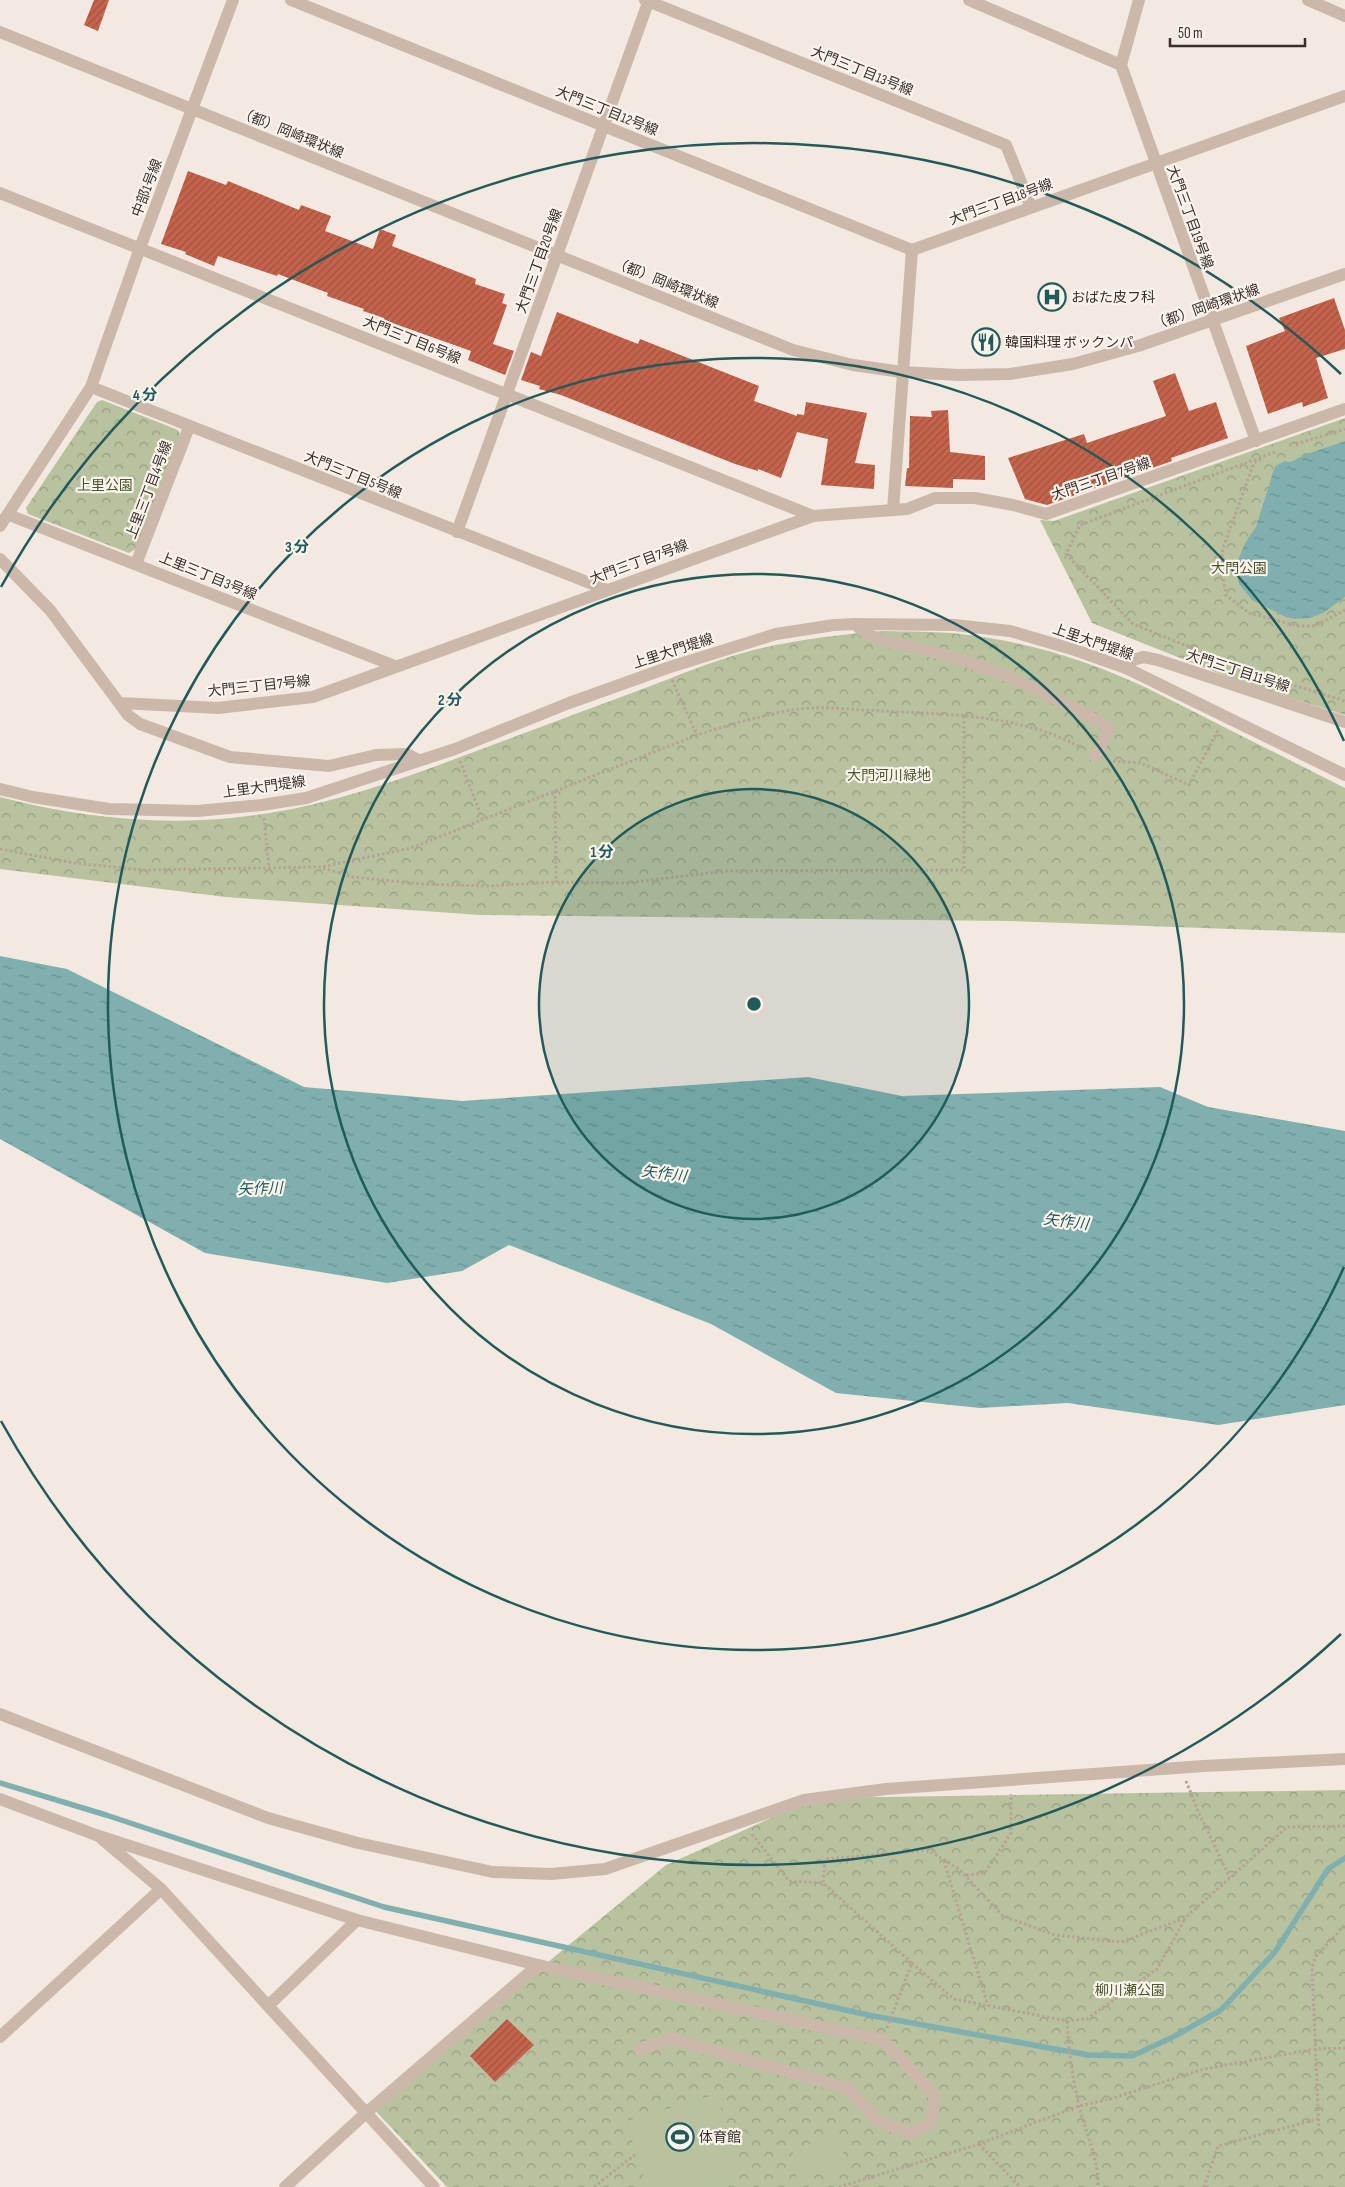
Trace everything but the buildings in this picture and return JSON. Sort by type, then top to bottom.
[{"type":"street","name":"中部1号線","points":[[0,526],[91,388],[140,248],[233,0]]},
{"type":"street","name":"大門三丁目12号線","points":[[291,0],[912,250]]},
{"type":"street","name":"大門三丁目20号線","points":[[457,532],[647,0]]},
{"type":"street","name":"大門三丁目13号線","points":[[647,0],[1006,145],[1031,207]]},
{"type":"street","points":[[969,0],[1121,65],[1139,0]]},
{"type":"street","points":[[1308,0],[1345,16]]},
{"type":"street","name":"（都）岡崎環状線","points":[[0,32],[794,350],[853,365],[902,372],[959,375],[1010,374],[1073,364],[1138,346],[1345,274]]},
{"type":"street","name":"大門三丁目19号線","points":[[1121,65],[1256,441]]},
{"type":"street","name":"大門三丁目18号線","points":[[912,250],[1345,96]]},
{"type":"street","name":"大門三丁目6号線","points":[[0,193],[508,393],[813,516]]},
{"type":"street","points":[[893,510],[912,250]]},
{"type":"street","name":"大門三丁目5号線","points":[[91,388],[606,589]]},
{"type":"street","name":"大門三丁目7号線","points":[[120,703],[218,708],[313,697],[606,589],[813,516],[907,509],[935,498],[974,498],[1014,505],[1046,514],[1345,409]]},
{"type":"street","name":"上里三丁目4号線","points":[[136,564],[190,427]]},
{"type":"street","name":"上里三丁目3号線","points":[[9,515],[395,666]]},
{"type":"street","points":[[0,559],[50,610],[128,715],[140,724],[230,757],[329,766],[376,756],[407,754],[418,760]]},
{"type":"street","name":"上里大門堤線","points":[[0,789],[32,797],[109,809],[197,811],[262,805],[306,798],[455,749],[570,703],[667,668],[776,634],[834,624],[954,625],[1010,631],[1075,650],[1126,668],[1345,775]]},
{"type":"street","points":[[856,624],[864,633],[878,639],[954,656],[1010,676],[1056,697],[1110,728],[1095,756]]},
{"type":"street","name":"大門三丁目11号線","points":[[1126,668],[1130,661],[1143,656],[1345,722]]},
{"type":"street","points":[[0,1714],[268,1818],[358,1843],[493,1872],[550,1874],[605,1869],[804,1800],[886,1789],[1204,1766],[1345,1759]]},
{"type":"street","points":[[0,1799],[96,1835],[357,1920],[538,1965],[882,2040],[894,2050],[935,2097],[931,2123],[911,2134],[877,2120],[846,2088],[672,2039],[639,2049]]},
{"type":"street","points":[[96,1835],[161,1889],[434,2187]]},
{"type":"street","points":[[0,2037],[161,1889]]},
{"type":"street","points":[[268,2006],[357,1920]]},
{"type":"street","points":[[285,2187],[366,2113],[538,1965]]},
{"type":"path","points":[[1294,445],[1345,430]]},
{"type":"path","points":[[1280,450],[1080,525],[1066,554],[1133,624],[1251,672],[1345,701]]},
{"type":"path","points":[[1275,452],[1254,463],[1223,546],[1221,562],[1226,595],[1249,613],[1298,626],[1315,626],[1345,610]]},
{"type":"path","points":[[667,668],[697,735]]},
{"type":"path","points":[[0,849],[74,863],[143,870],[321,867],[411,848],[482,818],[697,735],[728,725],[793,710],[825,708],[1005,720],[1067,740],[1110,762],[1141,763],[1189,785],[1225,716]]},
{"type":"path","points":[[321,867],[353,878],[422,884],[490,886],[556,882],[627,883],[726,872],[964,870],[964,716]]},
{"type":"path","points":[[455,749],[482,818]]},
{"type":"path","points":[[555,790],[556,882]]},
{"type":"path","points":[[262,805],[269,868]]},
{"type":"path","points":[[966,1876],[985,1873],[1012,1833],[1010,1780]]},
{"type":"path","points":[[1190,1790],[1230,1878]]},
{"type":"path","points":[[742,1822],[789,1881],[823,1883],[954,1999],[1067,2021],[1087,2019],[1157,1969],[1185,1918],[1286,1827],[1345,1826]]},
{"type":"path","points":[[823,1883],[825,1859],[928,1850],[959,1868],[1003,1916],[1055,1936],[1121,1942],[1185,1918]]},
{"type":"path","points":[[944,1860],[988,2006]]},
{"type":"path","points":[[1319,2131],[1312,1967],[1316,1956],[1345,1925]]},
{"type":"path","points":[[882,2040],[912,1963]]},
{"type":"path","points":[[1067,2021],[1070,2065],[1079,2106],[1098,2173],[1098,2187]]},
{"type":"path","points":[[839,2187],[979,2144],[1079,2106],[1110,2099],[1204,2069],[1314,2049],[1345,2048]]},
{"type":"path","points":[[1204,2187],[1218,2146],[1318,2119]]},
{"type":"path","points":[[979,2144],[1020,2187]]},
{"type":"path","points":[[594,2187],[637,2153]]},
{"type":"green space","name":"上里公園","points":[[102,400],[178,430],[181,437],[136,549],[129,553],[28,514],[26,508],[97,402]]},
{"type":"green space","name":"大門公園","points":[[1345,418],[1345,715],[1238,681],[1092,623],[1040,520],[1054,521]]},
{"type":"green space","name":"大門河川緑地","points":[[883,631],[941,632],[984,637],[1008,641],[1079,660],[1147,688],[1345,788],[1345,933],[1009,921],[480,915],[226,897],[0,869],[0,797],[66,811],[134,819],[202,820],[236,818],[269,813],[346,796],[397,780],[695,669],[760,648],[830,636]]},
{"type":"green space","name":"柳川瀬公園","points":[[1345,1790],[1345,2187],[447,2187],[372,2107],[666,1865],[816,1798]]},
{"type":"green space","name":"体育館","points":[[717,2094],[740,2178],[709,2187],[647,2187],[626,2121]]},
{"type":"green space","points":[[838,2137],[848,2165],[797,2179],[792,2148]]},
{"type":"water","points":[[1345,441],[1345,597],[1323,613],[1310,618],[1295,619],[1286,617],[1252,600],[1239,584],[1236,565],[1245,543],[1256,527],[1275,466],[1285,461],[1291,462],[1304,455]]},
{"type":"water","name":"矢作川","points":[[0,956],[67,969],[304,1087],[462,1101],[808,1077],[902,1096],[1160,1087],[1208,1107],[1345,1131],[1345,1405],[1218,1425],[1068,1403],[980,1408],[836,1393],[711,1324],[509,1245],[462,1271],[387,1283],[205,1253],[0,1139]]},
{"type":"waterway","points":[[0,1783],[106,1815],[384,1907],[868,2015],[1088,2055],[1132,2056],[1173,2037],[1221,2010],[1275,1952],[1328,1869],[1345,1858]]},
{"type":"place","name":"おばた皮フ科","points":[[1052,297]]},
{"type":"place","name":"韓国料理 ボックンパ","points":[[986,342]]},
{"type":"place","name":"体育館","points":[[680,2137]]}]
